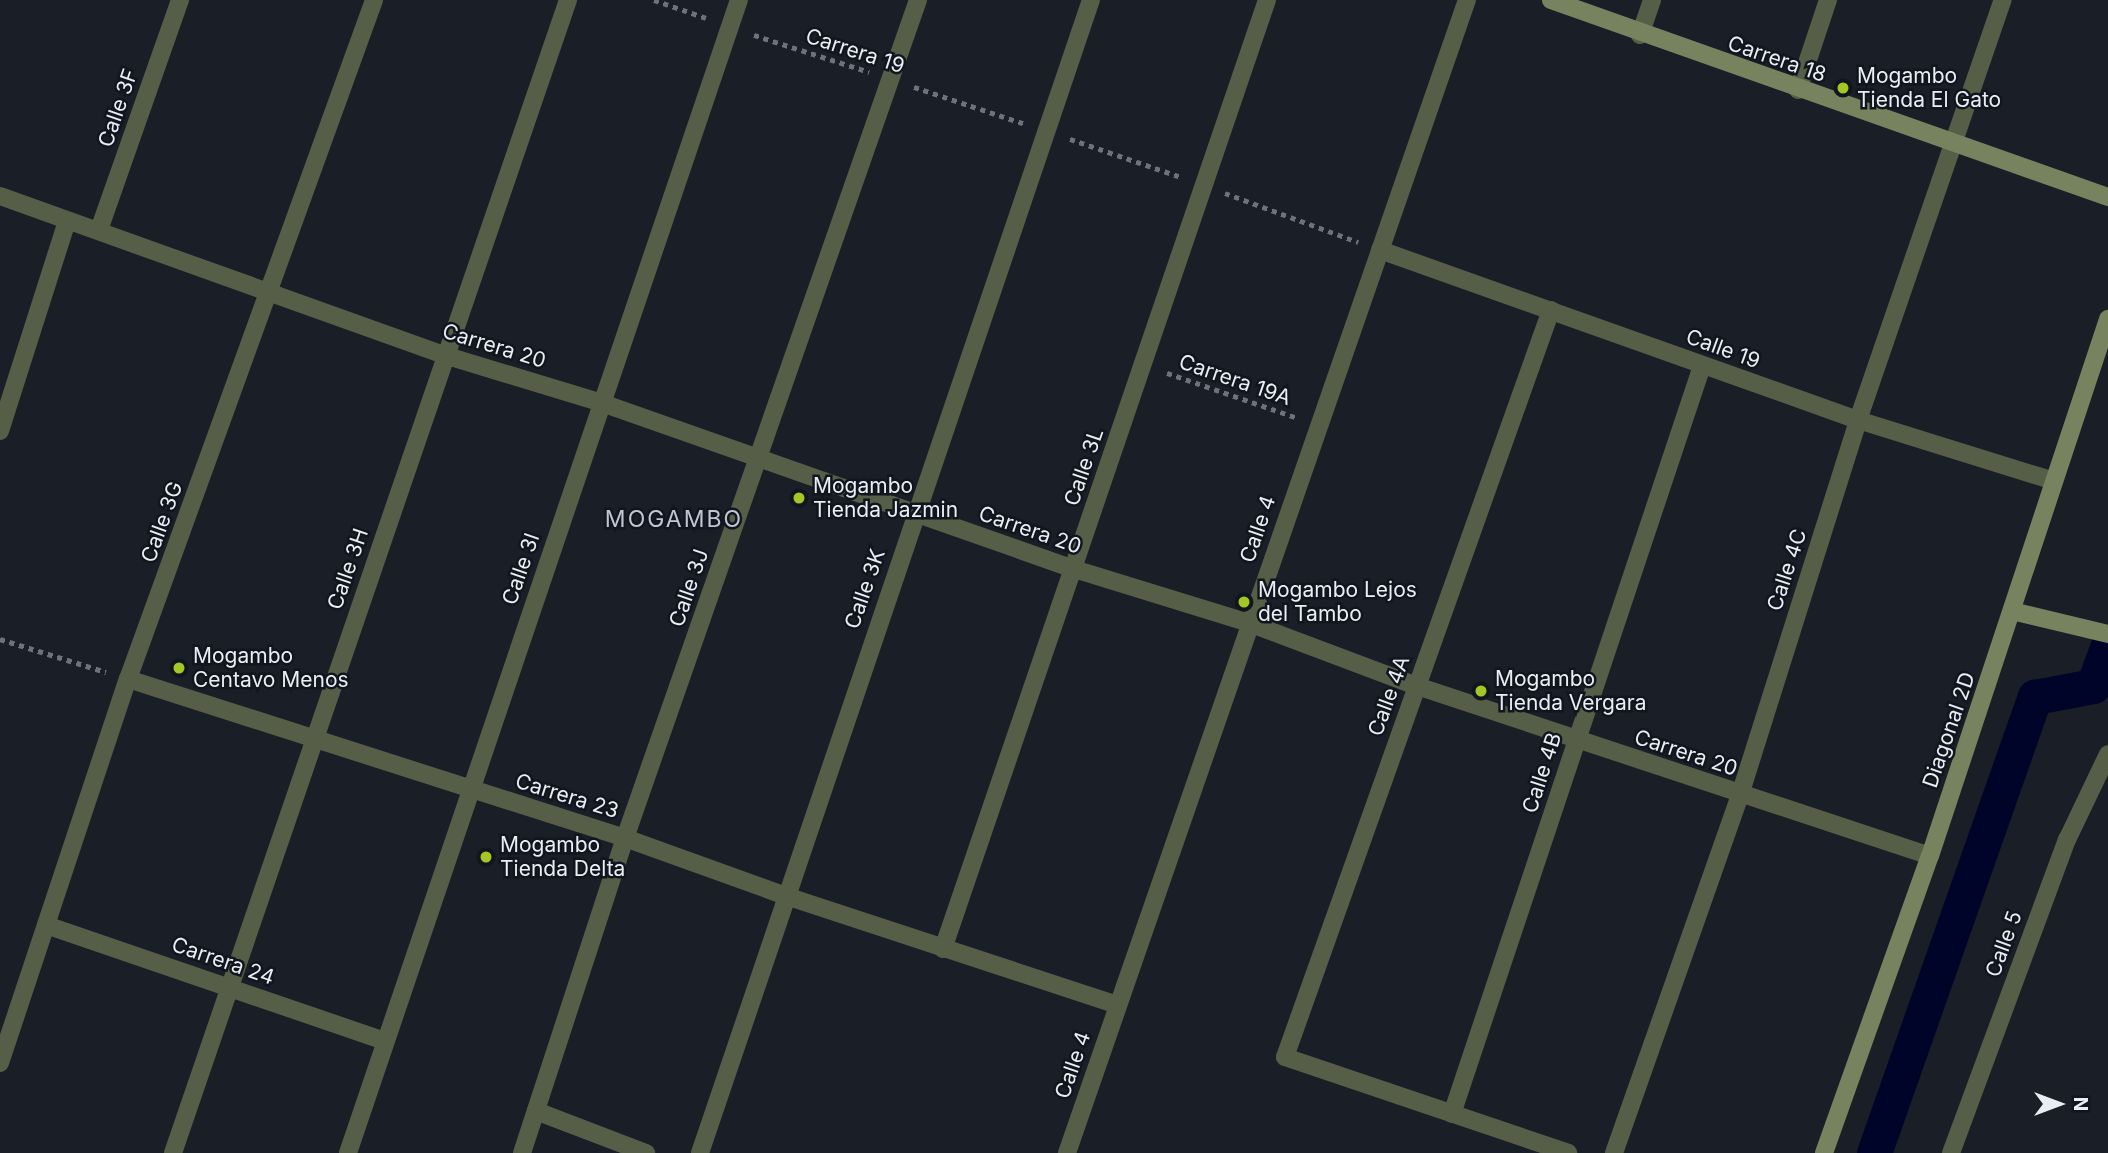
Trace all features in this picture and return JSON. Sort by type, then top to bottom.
[{"type":"street","name":"Calle 3F","points":[[99,230],[180,0]]},
{"type":"street","name":"Calle 3G","points":[[0,1063],[128,679],[270,295],[374,0]]},
{"type":"street","name":"Calle 3H","points":[[173,1153],[444,355],[569,0]]},
{"type":"street","name":"Calle 3I","points":[[348,1153],[468,789],[739,0]]},
{"type":"street","name":"Calle 3J","points":[[522,1153],[625,838],[918,0]]},
{"type":"street","name":"Calle 3K","points":[[700,1153],[914,514],[1091,0]]},
{"type":"street","name":"Calle 3L","points":[[943,949],[1267,0]]},
{"type":"street","name":"Calle 4","points":[[1067,1153],[1467,0]]},
{"type":"street","name":"Carrera 18","points":[[1551,0],[1640,35],[2108,197]]},
{"type":"street","points":[[1640,35],[1652,0]]},
{"type":"street","points":[[1798,90],[1828,0]]},
{"type":"street","name":"Calle 4C","points":[[1614,1153],[1740,795],[1858,420],[2003,0]]},
{"type":"street","name":"Carrera 20","points":[[0,197],[99,230],[270,295],[444,355],[602,403],[1074,569],[1249,623],[1417,686],[1930,856]]},
{"type":"street","points":[[0,430],[67,221]]},
{"type":"street","name":"Calle 19","points":[[1380,250],[1858,420],[2054,481]]},
{"type":"street","name":"Calle 4A","points":[[1452,1114],[1285,1057],[1551,310]]},
{"type":"street","name":"Diagonal 2D","points":[[1824,1153],[1930,856],[2108,319]]},
{"type":"street","name":"Calle 4B","points":[[1452,1114],[1702,366]]},
{"type":"street","points":[[2012,611],[2103,632]]},
{"type":"street","name":"Carrera 23","points":[[128,679],[625,838],[786,896],[1118,1005]]},
{"type":"street","name":"Calle 5","points":[[1951,1153],[2067,840],[2108,754]]},
{"type":"street","name":"Carrera 24","points":[[46,925],[385,1041]]},
{"type":"street","points":[[536,1111],[646,1153]]},
{"type":"street","points":[[1452,1114],[1568,1153]]},
{"type":"path","name":"Carrera 19","points":[[654,0],[1046,131]]},
{"type":"path","name":"Carrera 19A","points":[[1142,365],[1318,425]]},
{"type":"path","points":[[0,639],[128,679]]},
{"type":"waterway","points":[[1874,1153],[2035,697],[2093,686],[2108,645]]},
{"type":"place","name":"Mogambo Tienda El Gato","points":[[1843,88]]},
{"type":"place","name":"Mogambo Tienda Jazmin","points":[[799,498]]},
{"type":"place","name":"Mogambo Lejos del Tambo","points":[[1244,602]]},
{"type":"place","name":"Mogambo Centavo Menos","points":[[179,668]]},
{"type":"place","name":"Mogambo Tienda Vergara","points":[[1481,691]]},
{"type":"place","name":"Mogambo Tienda Delta","points":[[486,857]]},
{"type":"district","name":"MOGAMBO","points":[[674,519]]}]
